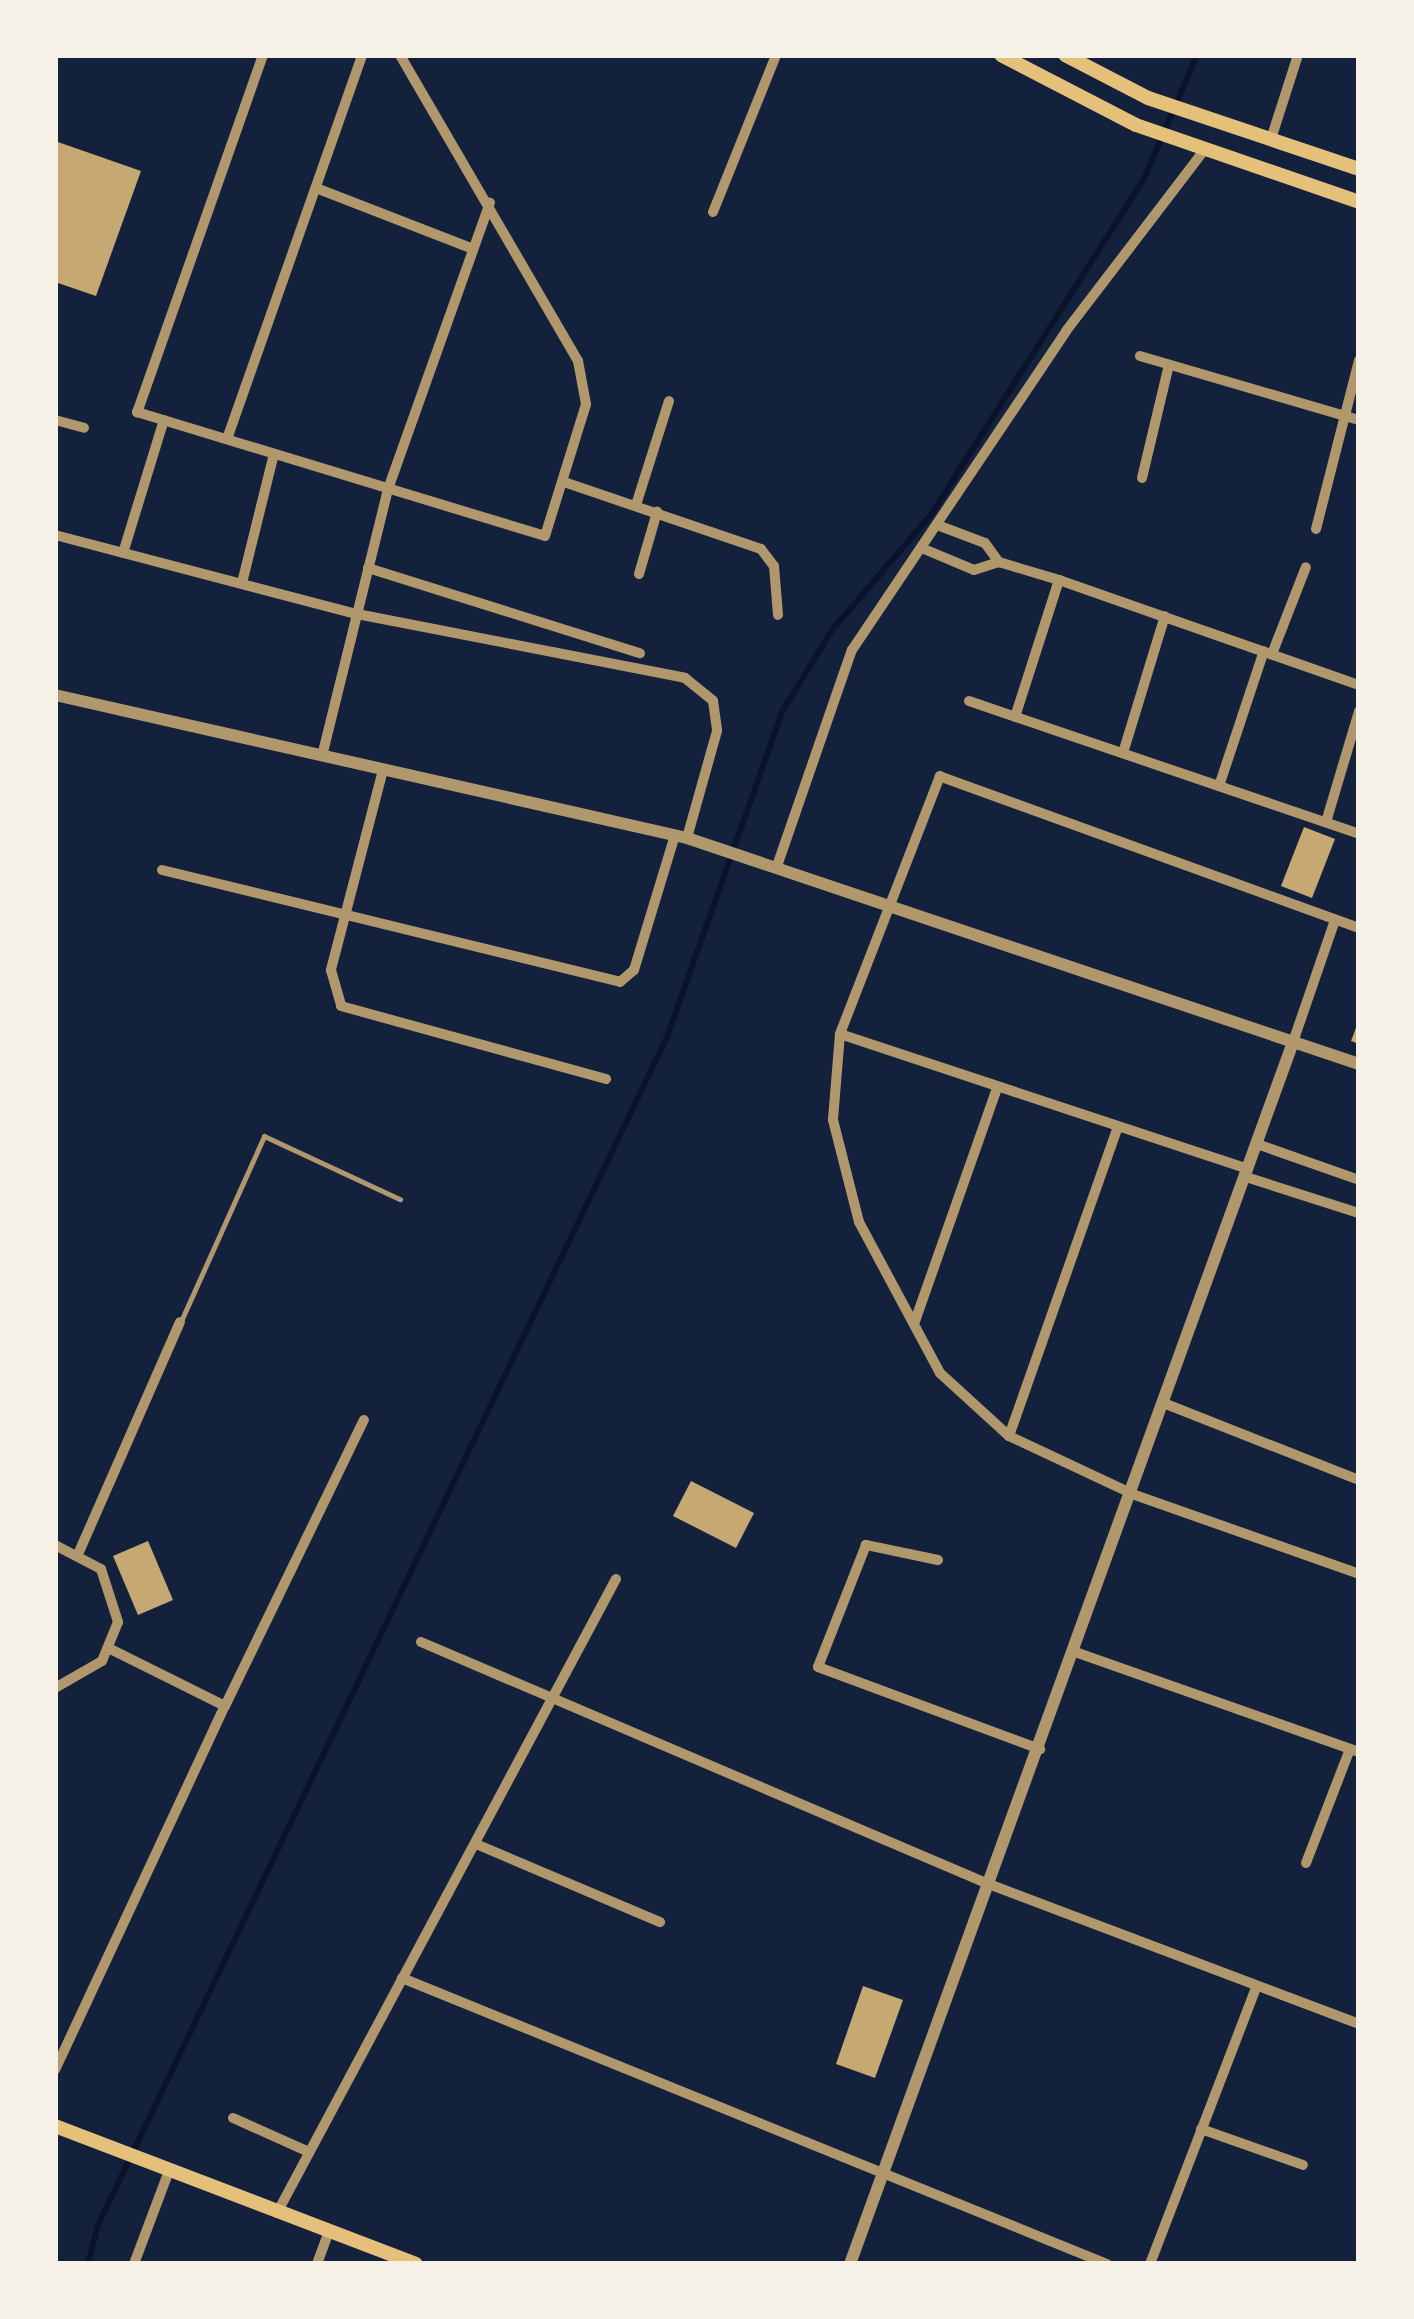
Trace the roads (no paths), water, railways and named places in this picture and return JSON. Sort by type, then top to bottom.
[{"type":"main road","points":[[1001,55],[1136,125],[1359,202]]},
{"type":"main road","points":[[1065,55],[1148,98],[1359,170]]},
{"type":"main road","points":[[55,2126],[276,2214],[416,2264]]},
{"type":"street","points":[[264,55],[137,412],[545,536],[586,404],[578,362],[490,203],[400,55]]},
{"type":"street","points":[[227,440],[362,55]]},
{"type":"street","points":[[713,212],[776,55]]},
{"type":"street","points":[[1271,139],[1298,55]]},
{"type":"street","points":[[777,866],[852,650],[940,526],[1066,331],[1204,149]]},
{"type":"street","points":[[316,188],[473,248]]},
{"type":"street","points":[[322,756],[388,489],[490,203]]},
{"type":"street","points":[[1140,356],[1359,420]]},
{"type":"street","points":[[1316,529],[1359,360]]},
{"type":"street","points":[[1142,478],[1170,365]]},
{"type":"street","points":[[636,505],[669,401]]},
{"type":"street","points":[[55,420],[84,428]]},
{"type":"street","points":[[123,553],[164,420]]},
{"type":"street","points":[[242,584],[274,454]]},
{"type":"street","points":[[564,482],[657,512],[770,556],[778,615]]},
{"type":"street","points":[[639,574],[657,512]]},
{"type":"street","points":[[940,526],[986,543],[999,562]]},
{"type":"street","points":[[55,535],[356,614],[685,678],[713,700],[717,731],[634,970],[620,982],[162,870]]},
{"type":"street","points":[[924,549],[974,570],[999,562],[1059,580],[1359,686]]},
{"type":"street","points":[[1219,786],[1268,653],[1306,567]]},
{"type":"street","points":[[368,568],[640,653]]},
{"type":"street","points":[[1015,717],[1059,580]]},
{"type":"street","points":[[1122,754],[1164,616]]},
{"type":"street","points":[[55,695],[681,836],[1359,1064]]},
{"type":"street","points":[[968,701],[1359,834]]},
{"type":"street","points":[[1326,822],[1359,710]]},
{"type":"street","points":[[383,770],[331,970],[341,1006],[606,1079]]},
{"type":"street","points":[[1359,928],[940,776],[885,902],[840,1034],[832,1120],[859,1222],[940,1373],[1008,1436],[1135,1495],[1359,1574]]},
{"type":"street","points":[[850,2264],[986,1883],[1078,1652],[1135,1495],[1335,920]]},
{"type":"street","points":[[840,1034],[1359,1213]]},
{"type":"street","points":[[914,1324],[997,1088]]},
{"type":"street","points":[[1008,1436],[1118,1129]]},
{"type":"street","points":[[1257,1144],[1359,1180]]},
{"type":"street","points":[[79,1552],[180,1322]]},
{"type":"street","points":[[1166,1404],[1359,1480]]},
{"type":"street","points":[[55,2070],[364,1420]]},
{"type":"street","points":[[55,1545],[79,1552],[114,1594],[110,1649],[81,1679],[55,1688]]},
{"type":"street","points":[[938,1560],[866,1545],[818,1667],[1040,1749]]},
{"type":"street","points":[[276,2214],[552,1705],[616,1579]]},
{"type":"street","points":[[421,1642],[552,1705],[986,1883],[1359,2024]]},
{"type":"street","points":[[110,1649],[225,1706]]},
{"type":"street","points":[[1078,1652],[1354,1751],[1306,1862]]},
{"type":"street","points":[[476,1844],[660,1922]]},
{"type":"street","points":[[402,1978],[1107,2264]]},
{"type":"street","points":[[1150,2264],[1256,1988]]},
{"type":"street","points":[[233,2118],[309,2152]]},
{"type":"street","points":[[1201,2129],[1303,2165]]},
{"type":"street","points":[[134,2264],[169,2172]]},
{"type":"street","points":[[316,2264],[328,2233]]},
{"type":"lane","points":[[180,1322],[264,1136],[400,1198]]},
{"type":"waterway","points":[[88,2264],[98,2225],[667,1037],[782,712],[832,630],[930,516],[1144,179],[1197,55]]}]
